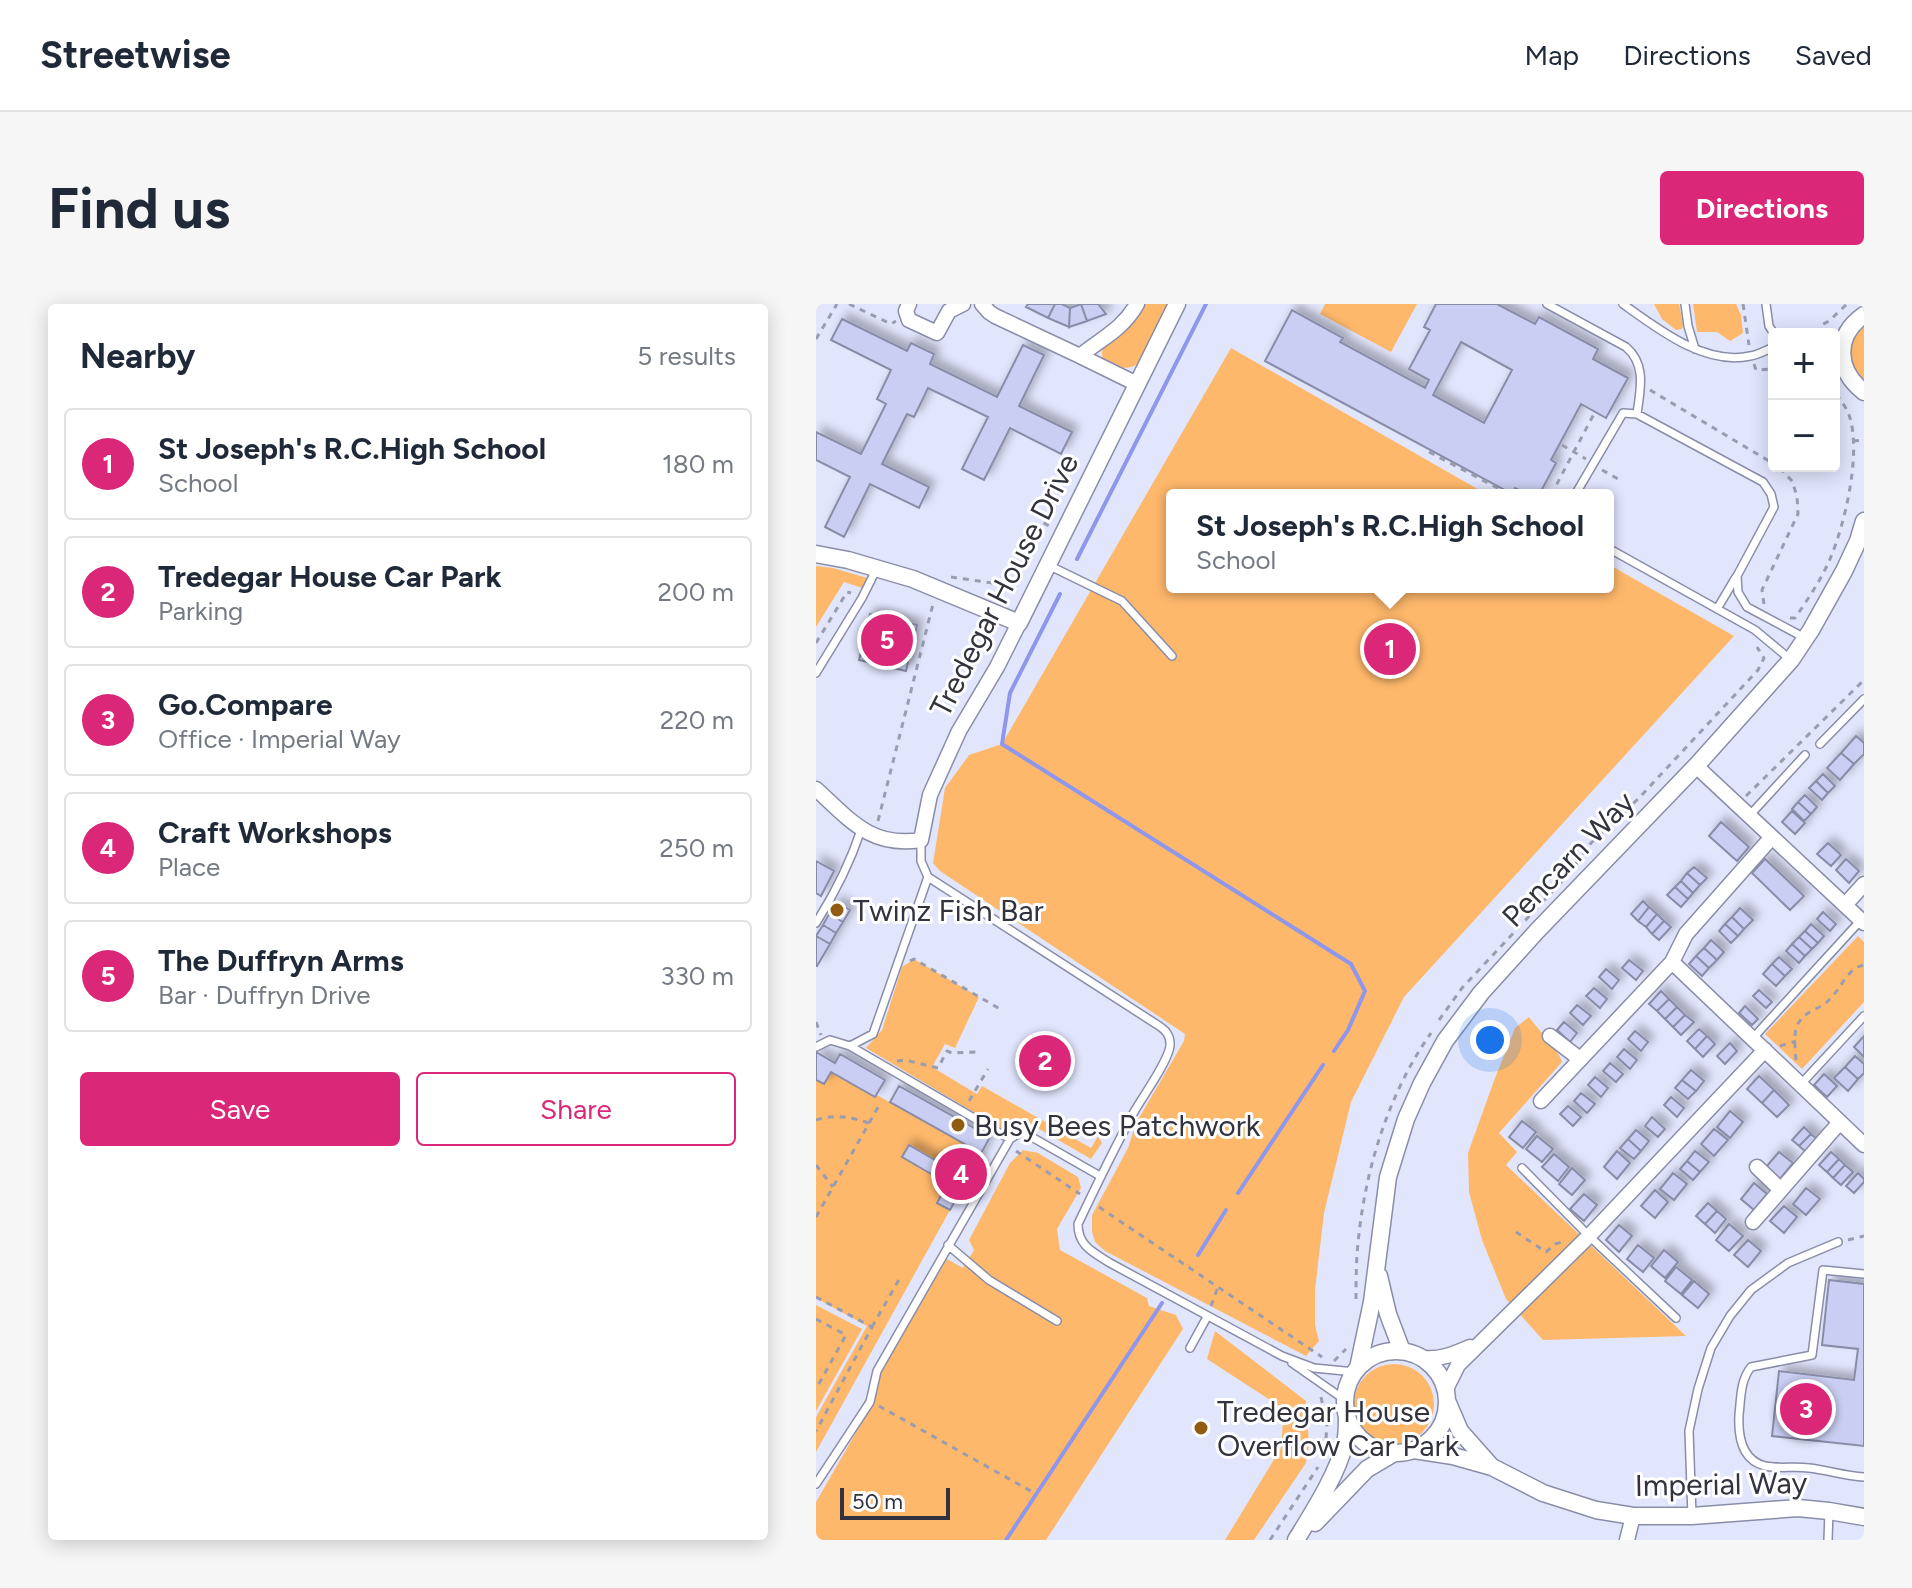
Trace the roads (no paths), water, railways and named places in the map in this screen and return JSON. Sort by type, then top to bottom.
[{"type":"street","points":[[908,310],[914,322],[937,333],[949,311],[963,304]]},
{"type":"street","points":[[982,304],[995,316],[1137,384]]},
{"type":"street","points":[[1080,356],[1112,334],[1137,304]]},
{"type":"street","name":"Tredegar House Drive","points":[[921,840],[930,795],[959,731],[997,667],[1177,304]]},
{"type":"street","points":[[1840,356],[1844,339],[1862,304]]},
{"type":"street","points":[[1840,365],[1859,388],[1864,404]]},
{"type":"street","name":"Pencarn Way","points":[[1357,1370],[1366,1336],[1388,1177],[1406,1119],[1445,1041],[1481,993],[1537,931],[1696,766],[1791,660],[1844,571],[1864,521]]},
{"type":"street","points":[[816,554],[939,582],[1019,623]]},
{"type":"street","points":[[1696,766],[1862,922]]},
{"type":"street","points":[[816,789],[868,833],[903,842],[921,840]]},
{"type":"street","points":[[1541,1101],[1672,962],[1686,934],[1772,837]]},
{"type":"street","points":[[1845,905],[1864,884]]},
{"type":"street","points":[[1672,962],[1864,1145]]},
{"type":"street","points":[[1550,1036],[1580,1059]]},
{"type":"street","points":[[1346,1408],[1354,1430],[1364,1442],[1378,1450],[1394,1453],[1414,1450],[1427,1442],[1438,1431],[1445,1417],[1446,1395],[1458,1365],[1584,1231],[1765,1050]]},
{"type":"street","points":[[1753,1222],[1840,1122]]},
{"type":"street","points":[[1757,1167],[1781,1190]]},
{"type":"street","name":"Pencarn Way","points":[[1377,1266],[1388,1314],[1402,1351]]},
{"type":"street","points":[[1298,1540],[1340,1457],[1345,1441],[1348,1385],[1357,1370],[1371,1358],[1386,1352],[1402,1351],[1433,1359],[1478,1343]]},
{"type":"street","points":[[1422,1358],[1438,1373],[1446,1395]]},
{"type":"street","name":"Imperial Way","points":[[1446,1395],[1460,1431],[1492,1467]]},
{"type":"street","name":"Imperial Way","points":[[1414,1450],[1453,1456],[1492,1467],[1543,1493],[1596,1510],[1633,1516],[1692,1516],[1798,1508],[1864,1517]]},
{"type":"street","points":[[1298,1540],[1367,1469],[1394,1453]]},
{"type":"street","points":[[1627,1540],[1633,1516]]},
{"type":"lane","points":[[1547,304],[1635,354],[1641,385],[1637,414]]},
{"type":"lane","points":[[1623,304],[1676,340],[1695,349],[1732,358],[1752,356],[1768,349]]},
{"type":"lane","points":[[1685,304],[1695,349]]},
{"type":"lane","points":[[1766,304],[1770,328]]},
{"type":"lane","points":[[1579,489],[1623,413],[1637,414],[1763,482],[1771,494],[1774,507],[1717,609]]},
{"type":"lane","points":[[1614,551],[1755,630],[1791,660]]},
{"type":"lane","points":[[1048,565],[1122,601],[1172,656]]},
{"type":"lane","points":[[816,673],[877,568]]},
{"type":"lane","points":[[1737,576],[1738,592],[1747,607],[1766,613],[1805,639]]},
{"type":"lane","points":[[1820,744],[1864,699]]},
{"type":"lane","points":[[1749,816],[1805,755]]},
{"type":"lane","points":[[816,923],[868,833]]},
{"type":"lane","points":[[921,840],[921,861],[928,877],[1164,1029],[1169,1036],[1170,1047],[1166,1057],[1100,1176],[1078,1224],[1078,1235],[1088,1249],[1282,1356],[1314,1368],[1357,1370]]},
{"type":"lane","points":[[850,1046],[873,1034],[928,877]]},
{"type":"lane","points":[[1753,1038],[1862,922]]},
{"type":"lane","points":[[1799,1082],[1864,1016]]},
{"type":"lane","points":[[816,1047],[830,1040],[850,1046],[1008,1142]]},
{"type":"lane","points":[[816,1484],[870,1402],[877,1371],[1008,1142],[1021,1132],[1100,1176]]},
{"type":"lane","points":[[1522,1168],[1676,1318]]},
{"type":"lane","points":[[1692,1516],[1689,1431],[1711,1348],[1730,1316],[1751,1290],[1788,1263],[1838,1242]]},
{"type":"lane","points":[[948,1245],[989,1280],[1057,1321]]},
{"type":"lane","points":[[1864,1274],[1823,1270],[1812,1355],[1751,1367],[1742,1384],[1738,1432],[1748,1455],[1760,1464],[1864,1477]]},
{"type":"lane","points":[[1190,1348],[1207,1317]]},
{"type":"lane","points":[[1282,1356],[1323,1385],[1346,1408]]},
{"type":"lane","points":[[1828,1540],[1829,1511]]},
{"type":"waterway","points":[[1077,559],[1206,304]]},
{"type":"waterway","points":[[1060,594],[1010,693],[1002,744],[1351,964],[1365,991],[1348,1030],[1334,1051]]},
{"type":"waterway","points":[[1238,1193],[1323,1065]]},
{"type":"waterway","points":[[1198,1255],[1226,1210]]},
{"type":"waterway","points":[[1006,1540],[1162,1303]]},
{"type":"place","name":"The Duffryn Arms","points":[[887,640]]},
{"type":"place","name":"St Joseph's R.C.High School","points":[[1390,649]]},
{"type":"place","name":"Twinz Fish Bar","points":[[837,910]]},
{"type":"place","name":"Tredegar House Car Park","points":[[1045,1061]]},
{"type":"place","name":"Busy Bees Patchwork","points":[[958,1125]]},
{"type":"place","name":"Craft Workshops","points":[[961,1174]]},
{"type":"place","name":"Go.Compare","points":[[1806,1409]]},
{"type":"place","name":"Tredegar House Overflow Car Park","points":[[1201,1428]]}]
